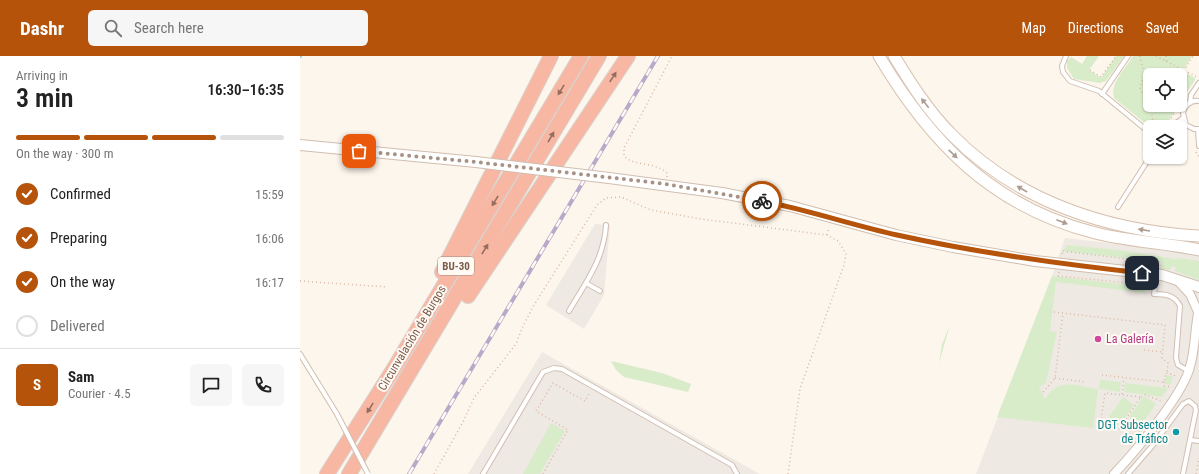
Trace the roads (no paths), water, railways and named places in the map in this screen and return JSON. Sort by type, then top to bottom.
[{"type":"highway","points":[[393,370],[551,56]]},
{"type":"highway","name":"Circunvalación de Burgos","points":[[327,474],[393,370],[581,56]]},
{"type":"highway","name":"Circunvalación de Burgos","points":[[349,474],[403,387],[599,56]]},
{"type":"highway","points":[[403,387],[438,343],[503,241],[628,56]]},
{"type":"main road","points":[[879,56],[910,105],[938,140],[977,175],[1010,198],[1047,217],[1091,232],[1121,239],[1199,250]]},
{"type":"main road","points":[[894,56],[921,97],[947,130],[975,156],[1011,182],[1042,200],[1090,218],[1127,227],[1199,236]]},
{"type":"street","points":[[300,146],[476,162],[666,184],[790,206],[896,235],[986,253],[1035,261],[1155,275],[1178,280],[1199,287]]},
{"type":"street","points":[[1114,474],[1161,416],[1189,371],[1199,311],[1190,294],[1178,280]]},
{"type":"lane","points":[[1066,56],[1062,66],[1066,78],[1077,84],[1095,89],[1143,126]]},
{"type":"lane","points":[[1102,94],[1128,56]]},
{"type":"lane","points":[[1190,103],[1191,95],[1199,83]]},
{"type":"lane","points":[[1199,101],[1190,103],[1184,108],[1183,118],[1190,128],[1198,129],[1199,146]]},
{"type":"lane","points":[[1118,207],[1146,164]]},
{"type":"lane","points":[[569,311],[601,255],[606,225]]},
{"type":"lane","points":[[1155,275],[1154,294],[1166,295],[1178,302],[1181,312],[1176,358],[1178,365],[1189,371]]},
{"type":"lane","points":[[586,283],[600,291]]},
{"type":"lane","points":[[300,354],[337,414],[368,474]]},
{"type":"lane","points":[[483,474],[543,372],[554,368],[562,369],[732,465],[737,474]]},
{"type":"lane","points":[[1128,474],[1153,445],[1182,404],[1189,401],[1195,406],[1196,410],[1183,474]]},
{"type":"lane","points":[[1190,440],[1199,442]]},
{"type":"railway","points":[[409,474],[658,56]]},
{"type":"place","name":"La Galería","points":[[1098,339]]},
{"type":"place","name":"DGT Subsector de Tráfico","points":[[1176,432]]}]
